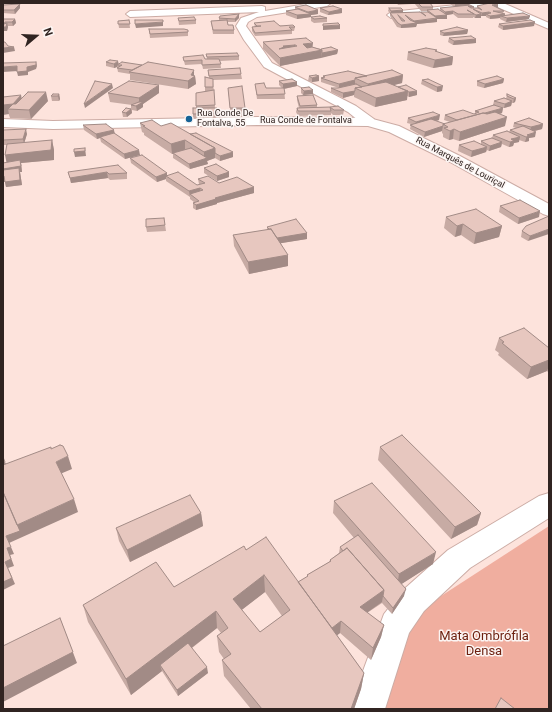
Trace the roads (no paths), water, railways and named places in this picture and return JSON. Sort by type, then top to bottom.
[{"type":"street","points":[[327,3],[255,15],[244,20],[242,23],[243,31],[262,59],[277,70],[352,110],[370,122]]},
{"type":"street","points":[[391,15],[496,3],[549,26]]},
{"type":"street","points":[[130,14],[281,10]]},
{"type":"street","name":"Rua Conde de Fontalva","points":[[3,123],[73,125],[258,121],[370,122]]},
{"type":"street","name":"Rua Marquês de Louriçal","points":[[370,122],[394,129],[455,159],[549,211]]},
{"type":"street","points":[[367,709],[395,625],[413,601],[460,560],[549,504]]},
{"type":"place","name":"Rua Conde De Fontalva, 55","points":[[189,119]]},
{"type":"park label","name":"Mata Ombrófila Densa","points":[[484,644]]}]
